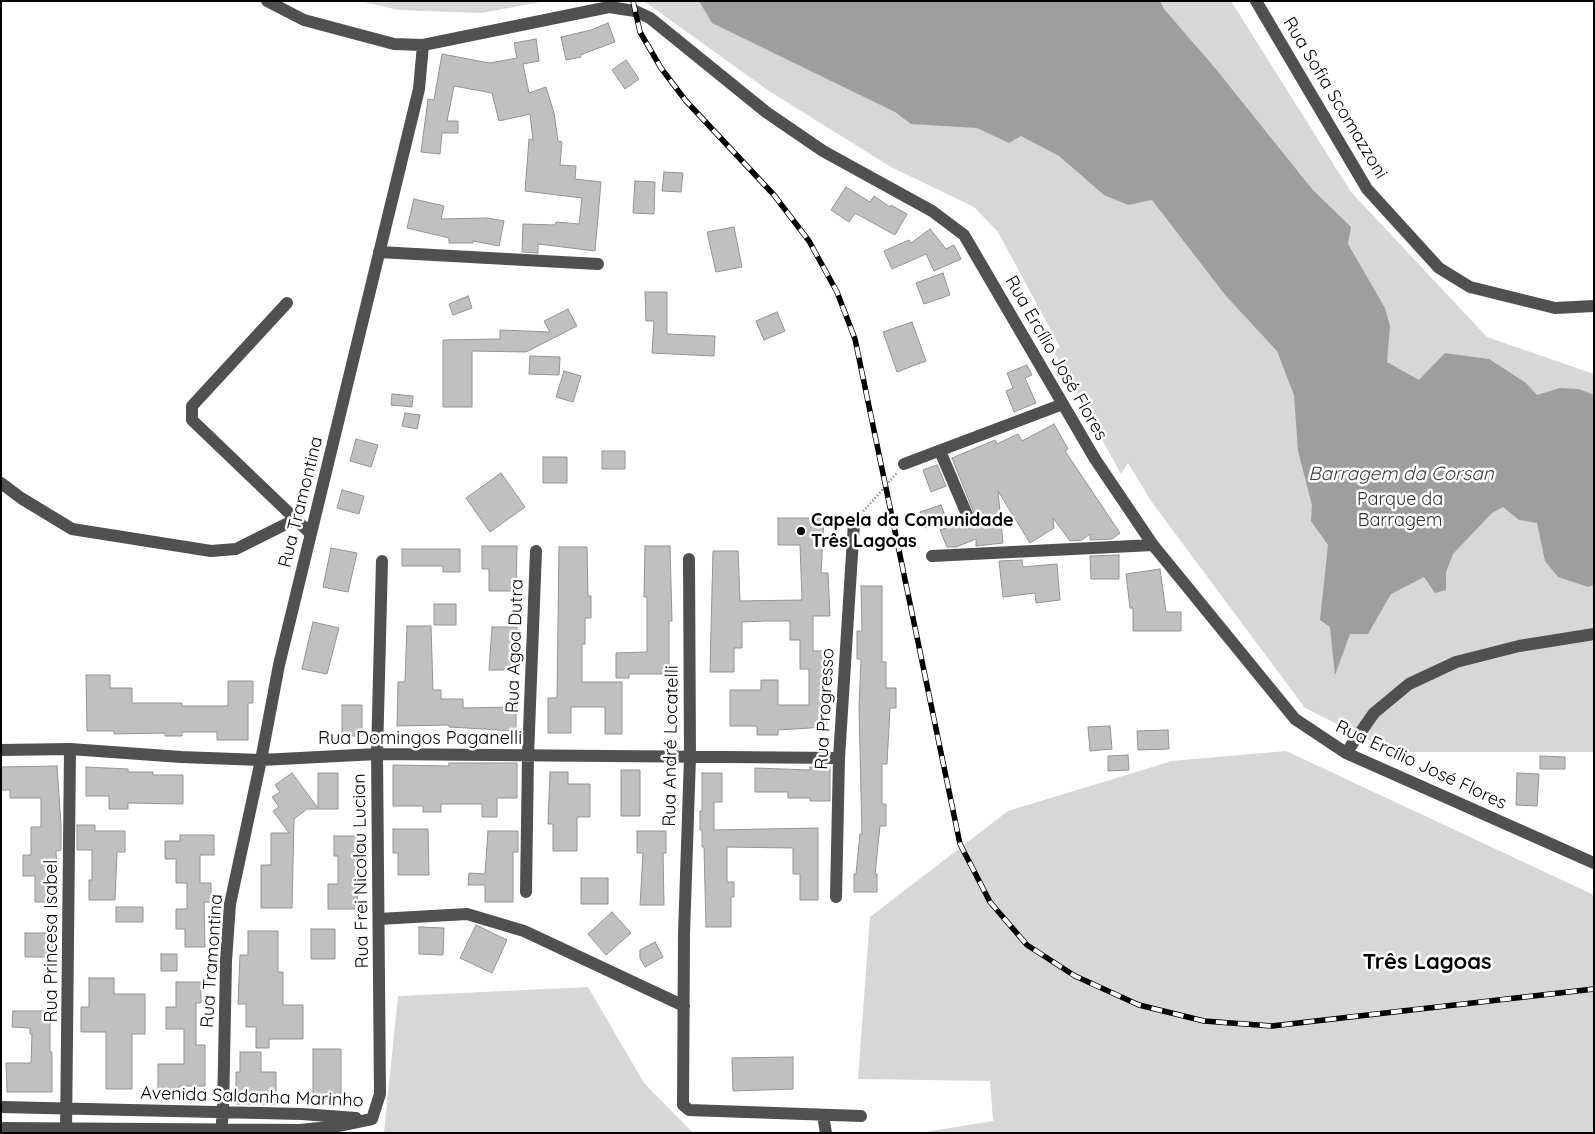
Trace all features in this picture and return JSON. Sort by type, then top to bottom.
[{"type":"street","points":[[267,1],[304,20],[394,44],[423,45]]},
{"type":"street","name":"Rua Sofia Scomazzoni","points":[[1256,1],[1367,189],[1439,268],[1470,287],[1555,308],[1594,306]]},
{"type":"street","name":"Rua Ercílio José Flores","points":[[423,45],[609,7],[635,11],[650,18],[766,112],[823,151],[932,211],[964,235],[1095,459],[1153,545],[1295,719],[1346,753],[1594,864]]},
{"type":"street","name":"Rua Tramontina","points":[[221,1131],[226,962],[230,904],[279,665],[419,89],[423,45]]},
{"type":"street","points":[[379,252],[598,264]]},
{"type":"street","points":[[287,303],[192,406],[192,420],[294,520],[311,534]]},
{"type":"street","points":[[901,468],[1063,404]]},
{"type":"street","points":[[940,451],[968,517]]},
{"type":"street","points":[[1,483],[21,498],[72,529],[211,551],[236,549],[294,520]]},
{"type":"street","name":"Rua Progresso","points":[[836,898],[839,758],[854,522]]},
{"type":"street","points":[[932,556],[1153,545]]},
{"type":"street","name":"Rua Agoa Dutra","points":[[526,892],[528,756],[536,551]]},
{"type":"street","name":"Rua André Locatelli","points":[[689,559],[690,757],[684,934],[683,1105],[689,1110],[823,1115]]},
{"type":"street","name":"Rua Frei Nicolau Lucian","points":[[372,1120],[380,1094],[377,754],[382,561]]},
{"type":"street","points":[[1346,753],[1374,713],[1410,684],[1456,662],[1519,646],[1594,634]]},
{"type":"street","name":"Rua Domingos Paganelli","points":[[1,750],[70,748],[181,757],[261,760],[377,754],[839,758]]},
{"type":"street","name":"Rua Princesa Isabel","points":[[66,1130],[68,1108],[70,748]]},
{"type":"street","points":[[379,919],[467,914],[524,931],[684,1006]]},
{"type":"street","name":"Avenida Saldanha Marinho","points":[[1,1107],[223,1111],[302,1114],[372,1120]]},
{"type":"street","points":[[826,1133],[823,1115],[861,1116]]},
{"type":"street","name":"Avenida Saldanha Marinho","points":[[1,1128],[66,1130],[300,1130],[372,1120]]},
{"type":"path","points":[[854,522],[901,468]]},
{"type":"green space","points":[[359,1],[546,1],[481,13],[399,10]]},
{"type":"green space","name":"Parque da Barragem","points":[[640,1],[1231,1],[1351,192],[1487,337],[1594,374],[1594,752],[1393,752],[1305,708],[1151,501],[1128,463],[1121,474],[1053,350],[1060,347],[998,232],[974,207],[891,167],[769,91],[648,4]]},
{"type":"green space","points":[[1286,751],[1594,895],[1594,1133],[919,1133],[993,1121],[990,1081],[858,1079],[870,917],[1008,811],[1172,761]]},
{"type":"green space","points":[[588,987],[644,1083],[693,1133],[384,1133],[398,996]]},
{"type":"water","name":"Barragem da Corsan","points":[[699,1],[1160,1],[1164,9],[1215,68],[1312,189],[1351,227],[1348,244],[1385,308],[1390,326],[1387,362],[1419,380],[1445,353],[1489,359],[1526,383],[1537,395],[1560,388],[1579,389],[1594,395],[1594,585],[1588,587],[1558,577],[1545,561],[1537,523],[1519,520],[1503,507],[1492,513],[1453,554],[1446,572],[1446,590],[1435,593],[1424,577],[1391,594],[1368,634],[1350,634],[1335,675],[1330,627],[1320,620],[1328,545],[1311,521],[1312,505],[1298,451],[1294,395],[1277,351],[1226,296],[1152,200],[1128,205],[1104,195],[1059,156],[1021,136],[1009,143],[977,128],[911,124],[895,112],[712,23]]},
{"type":"building","points":[[608,23],[615,42],[580,55],[581,57],[566,60],[561,37],[591,30]]},
{"type":"building","points":[[536,39],[539,61],[523,64],[529,93],[546,87],[554,113],[558,141],[562,142],[560,165],[576,166],[575,179],[601,182],[595,251],[538,244],[538,253],[522,252],[523,224],[555,225],[556,222],[579,224],[582,198],[525,191],[529,139],[533,140],[530,114],[499,121],[492,93],[454,86],[447,121],[458,121],[458,133],[442,133],[440,154],[421,152],[428,99],[434,100],[442,54],[490,63],[517,58],[514,43]]},
{"type":"building","points":[[626,60],[639,79],[625,89],[612,70]]},
{"type":"building","points":[[664,172],[683,173],[681,192],[662,191]]},
{"type":"building","points":[[635,181],[655,182],[654,214],[633,213]]},
{"type":"building","points":[[846,187],[870,202],[874,196],[890,207],[891,205],[907,214],[895,235],[855,213],[849,222],[831,210]]},
{"type":"building","points":[[414,199],[444,206],[441,219],[488,218],[504,221],[499,246],[473,241],[473,243],[449,243],[449,238],[407,228]]},
{"type":"building","points":[[734,227],[742,267],[716,272],[707,232]]},
{"type":"building","points":[[930,229],[946,249],[954,245],[961,259],[934,271],[926,254],[892,269],[884,251],[909,240],[911,243]]},
{"type":"building","points":[[943,273],[950,295],[924,304],[916,283]]},
{"type":"building","points":[[645,292],[667,292],[667,334],[715,336],[714,356],[652,353],[654,321],[646,321]]},
{"type":"building","points":[[468,296],[472,308],[453,315],[449,304]]},
{"type":"building","points":[[568,309],[577,326],[526,352],[472,351],[472,407],[443,407],[443,340],[500,339],[500,330],[550,332],[544,321]]},
{"type":"building","points":[[777,312],[785,331],[764,340],[756,321]]},
{"type":"building","points":[[912,322],[926,361],[897,372],[883,332]]},
{"type":"building","points":[[530,356],[560,357],[559,375],[529,374]]},
{"type":"building","points":[[1027,365],[1032,375],[1025,378],[1036,403],[1014,412],[1006,391],[1013,388],[1007,373]]},
{"type":"building","points":[[564,371],[581,376],[573,402],[556,397]]},
{"type":"building","points":[[392,394],[413,396],[412,407],[391,405]]},
{"type":"building","points":[[405,413],[420,415],[417,429],[402,426]]},
{"type":"building","points":[[1054,424],[1068,449],[1065,451],[1120,533],[1112,539],[1090,540],[1090,534],[1082,540],[1070,541],[1053,518],[1054,528],[1030,543],[998,491],[1003,543],[976,546],[976,539],[956,547],[947,547],[940,530],[962,522],[971,525],[976,518],[952,458],[995,440],[997,444],[1018,434],[1022,441]]},
{"type":"building","points":[[356,439],[378,445],[371,467],[350,461]]},
{"type":"building","points":[[602,451],[625,451],[625,469],[602,469]]},
{"type":"building","points":[[543,457],[567,457],[567,483],[543,483]]},
{"type":"building","points":[[937,465],[946,486],[931,492],[923,470]]},
{"type":"building","points":[[501,473],[525,507],[490,532],[466,498]]},
{"type":"building","points":[[342,490],[364,496],[359,514],[337,508]]},
{"type":"building","points":[[941,505],[947,521],[926,528],[920,512]]},
{"type":"building","points":[[778,518],[824,518],[821,573],[828,573],[830,616],[813,616],[813,651],[831,651],[826,727],[778,730],[778,735],[757,735],[757,726],[730,726],[730,690],[761,690],[761,680],[778,680],[778,705],[809,705],[809,669],[800,669],[800,640],[790,640],[790,621],[765,621],[742,622],[742,648],[734,648],[734,672],[710,672],[713,551],[738,551],[740,601],[802,600],[800,545],[778,545]]},
{"type":"building","points":[[482,546],[517,546],[516,591],[489,591],[489,569],[482,569]]},
{"type":"building","points":[[645,546],[670,546],[672,621],[669,621],[669,674],[629,674],[629,678],[616,678],[616,653],[647,652],[647,597],[644,597]]},
{"type":"building","points":[[559,547],[587,547],[588,596],[591,596],[591,618],[585,618],[585,644],[582,644],[582,682],[622,682],[622,734],[605,734],[605,707],[571,707],[571,733],[548,733],[548,698],[557,698]]},
{"type":"building","points":[[331,548],[357,553],[348,592],[323,587]]},
{"type":"building","points":[[402,549],[460,549],[460,572],[443,572],[443,566],[402,566]]},
{"type":"building","points":[[1119,555],[1119,579],[1091,579],[1090,556]]},
{"type":"building","points":[[1022,560],[1023,567],[1057,564],[1060,600],[1036,603],[1035,593],[1003,597],[999,561]]},
{"type":"building","points":[[1160,569],[1166,612],[1181,612],[1181,631],[1133,631],[1133,608],[1130,608],[1126,574]]},
{"type":"building","points":[[861,586],[882,586],[882,662],[886,662],[886,688],[896,688],[896,708],[890,708],[887,764],[882,764],[882,804],[886,804],[886,826],[880,826],[875,874],[877,874],[877,892],[854,892],[854,874],[856,874],[860,834],[862,834],[859,708],[861,659],[857,659],[857,631],[862,631]]},
{"type":"building","points":[[434,604],[456,604],[456,625],[434,625]]},
{"type":"building","points":[[313,622],[339,628],[327,674],[302,669]]},
{"type":"building","points":[[407,626],[431,626],[433,690],[441,690],[441,699],[463,699],[463,708],[516,707],[516,731],[449,727],[449,725],[397,726],[398,682],[405,682]]},
{"type":"building","points":[[492,627],[517,627],[515,670],[489,670]]},
{"type":"building","points":[[86,675],[110,675],[110,688],[132,688],[132,703],[182,703],[182,706],[228,706],[228,681],[253,681],[253,703],[248,703],[248,740],[217,740],[217,732],[182,732],[182,736],[165,736],[165,733],[114,734],[114,731],[87,731]]},
{"type":"building","points":[[342,705],[362,705],[362,736],[342,736]]},
{"type":"building","points":[[1110,726],[1112,749],[1090,751],[1088,727]]},
{"type":"building","points":[[1168,730],[1169,749],[1138,750],[1137,731]]},
{"type":"building","points":[[1128,755],[1129,770],[1108,771],[1108,756]]},
{"type":"building","points":[[1540,756],[1565,757],[1565,769],[1540,769]]},
{"type":"building","points":[[449,763],[517,763],[517,798],[497,798],[497,817],[482,817],[482,804],[441,804],[441,812],[423,812],[423,806],[393,806],[393,765],[449,766]]},
{"type":"building","points":[[57,766],[61,825],[61,850],[56,851],[58,899],[52,899],[52,902],[35,902],[35,876],[23,876],[23,855],[31,855],[31,827],[41,827],[41,798],[10,798],[10,790],[1,790],[1,767]]},
{"type":"building","points":[[86,767],[128,769],[128,772],[153,772],[153,775],[183,775],[183,804],[128,803],[128,809],[109,809],[109,796],[86,796]]},
{"type":"building","points":[[810,767],[830,767],[830,801],[810,801],[810,798],[788,798],[788,792],[755,792],[755,768],[810,770]]},
{"type":"building","points":[[621,770],[640,770],[640,816],[621,816]]},
{"type":"building","points":[[550,772],[568,772],[568,784],[590,784],[590,817],[577,817],[577,851],[553,851],[553,824],[548,824]]},
{"type":"building","points":[[292,773],[318,808],[318,773],[338,773],[338,809],[307,809],[294,819],[292,908],[261,908],[261,865],[271,865],[271,833],[289,833],[273,811],[279,807],[272,797],[280,792],[275,785]]},
{"type":"building","points":[[702,773],[722,773],[722,802],[714,802],[714,830],[818,828],[818,900],[800,900],[800,874],[793,874],[793,848],[727,847],[727,882],[734,882],[734,897],[731,897],[731,927],[706,927],[704,847],[702,847],[702,830],[700,830]]},
{"type":"building","points":[[1517,773],[1539,774],[1537,806],[1516,805]]},
{"type":"building","points":[[77,825],[95,825],[95,831],[125,831],[125,852],[117,852],[115,900],[89,900],[89,880],[92,880],[92,850],[77,850]]},
{"type":"building","points":[[393,829],[428,829],[429,875],[398,875],[398,853],[393,853]]},
{"type":"building","points":[[488,831],[518,831],[518,852],[513,852],[513,902],[485,902],[485,885],[468,885],[469,873],[485,874]]},
{"type":"building","points":[[637,831],[666,831],[666,853],[663,853],[664,905],[640,905],[643,853],[637,853]]},
{"type":"building","points":[[180,835],[214,835],[214,855],[200,855],[200,883],[211,883],[211,902],[204,902],[205,947],[185,947],[185,929],[176,929],[176,909],[187,909],[187,883],[176,883],[176,859],[165,859],[165,841],[180,841]]},
{"type":"building","points":[[334,836],[363,836],[363,856],[358,856],[357,909],[328,909],[328,884],[338,884],[338,856],[334,856]]},
{"type":"building","points":[[581,878],[608,878],[608,904],[581,904]]},
{"type":"building","points":[[116,907],[143,907],[143,922],[116,922]]},
{"type":"building","points":[[612,912],[631,933],[606,955],[588,934]]},
{"type":"building","points":[[476,925],[507,940],[492,973],[460,958]]},
{"type":"building","points":[[419,927],[444,928],[443,955],[419,954]]},
{"type":"building","points":[[311,929],[335,929],[335,959],[311,959]]},
{"type":"building","points":[[248,931],[278,931],[278,972],[283,972],[283,1005],[303,1005],[303,1039],[269,1039],[269,1048],[256,1048],[256,1027],[246,1027],[246,1004],[238,1004],[240,955],[248,955]]},
{"type":"building","points":[[25,933],[52,933],[52,957],[25,957]]},
{"type":"building","points":[[655,942],[663,957],[645,967],[640,958],[640,950]]},
{"type":"building","points":[[161,954],[177,954],[177,971],[161,971]]},
{"type":"building","points":[[89,978],[114,978],[114,994],[145,994],[145,1034],[132,1034],[132,1089],[106,1089],[106,1032],[81,1032],[81,1007],[89,1007]]},
{"type":"building","points":[[176,982],[201,982],[201,1003],[196,1003],[196,1045],[205,1045],[205,1086],[179,1086],[179,1093],[158,1093],[158,1064],[184,1064],[184,1029],[166,1029],[166,1007],[176,1007]]},
{"type":"building","points":[[13,1011],[50,1011],[52,1092],[7,1092],[6,1063],[31,1063],[32,1034],[30,1034],[30,1028],[12,1027]]},
{"type":"building","points":[[313,1049],[341,1049],[341,1096],[313,1096]]},
{"type":"building","points":[[240,1052],[261,1052],[261,1072],[276,1072],[276,1104],[236,1104],[236,1072],[240,1072]]},
{"type":"building","points":[[793,1057],[793,1089],[733,1091],[732,1058]]},
{"type":"railway","points":[[633,1],[640,32],[661,68],[686,101],[774,195],[809,241],[837,292],[855,339],[960,844],[990,902],[1027,945],[1075,976],[1139,1005],[1204,1021],[1272,1026],[1594,989]]},
{"type":"place","name":"Capela da Comunidade Três Lagoas","points":[[801,531]]},
{"type":"district","name":"Três Lagoas","points":[[1427,962]]}]
